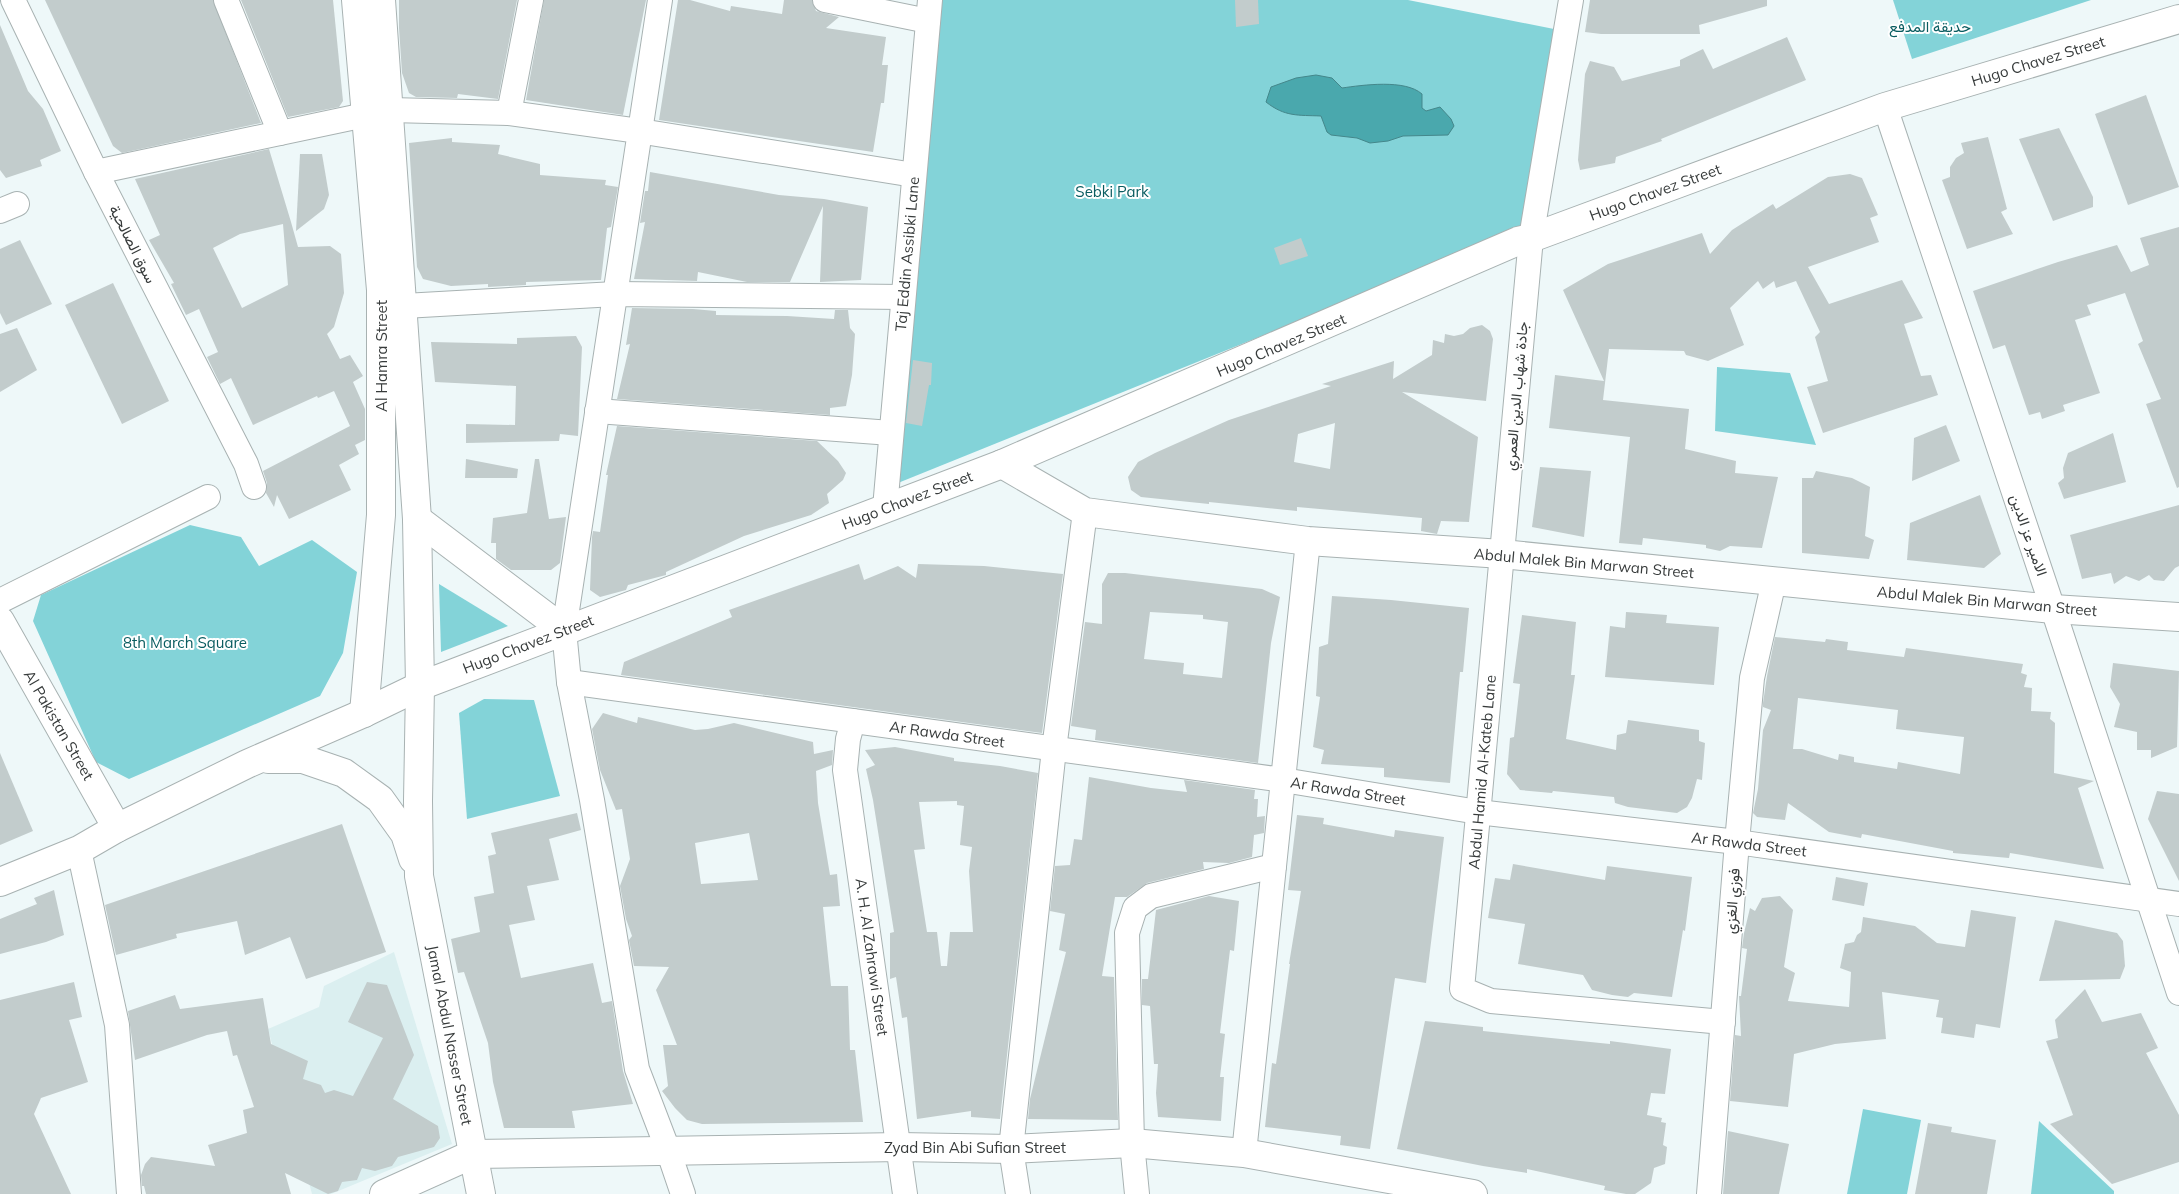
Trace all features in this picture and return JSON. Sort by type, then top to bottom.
[{"type":"street","name":"سوق الصالحية","points":[[13,0],[96,172],[246,464],[254,487]]},
{"type":"street","points":[[226,0],[280,133]]},
{"type":"street","name":"Al Hamra Street","points":[[356,0],[378,112],[404,306],[418,518],[420,686]]},
{"type":"street","name":"Al Hamra Street","points":[[364,713],[381,515],[381,290],[378,112],[381,0]]},
{"type":"street","points":[[508,113],[531,0]]},
{"type":"street","points":[[660,0],[564,630],[570,682],[592,800],[637,1069],[683,1194]]},
{"type":"street","points":[[825,0],[929,10]]},
{"type":"street","name":"جادة شهاب الدين العمري","points":[[1502,554],[1531,238],[1569,0]]},
{"type":"street","name":"Taj Eddin Assibki Lane","points":[[885,508],[929,10]]},
{"type":"street","name":"Hugo Chavez Street","points":[[0,882],[79,850],[117,828],[259,759],[420,686],[1002,464],[1518,241],[1531,238],[1885,107],[2177,16]]},
{"type":"street","name":"الامير عز الدين","points":[[1885,107],[2179,993]]},
{"type":"street","points":[[96,172],[378,112],[508,113],[639,131],[914,175]]},
{"type":"street","points":[[404,306],[615,294],[903,297]]},
{"type":"street","points":[[597,411],[891,432]]},
{"type":"street","name":"Abdul Malek Bin Marwan Street","points":[[1002,464],[1086,512],[1308,541],[1502,554],[2053,609],[2179,617]]},
{"type":"street","points":[[0,601],[208,497]]},
{"type":"street","points":[[1018,1194],[1011,1149],[1054,749],[1086,512]]},
{"type":"street","points":[[418,518],[564,630]]},
{"type":"street","points":[[1244,1153],[1308,541]]},
{"type":"street","name":"Abdul Hamid Al-Kateb Lane","points":[[1502,554],[1462,989],[1491,1002],[1723,1022]]},
{"type":"street","name":"فوزي الغزي","points":[[1709,1194],[1752,678],[1774,581]]},
{"type":"street","name":"Al Pakistan Street","points":[[0,621],[117,828]]},
{"type":"street","name":"Ar Rawda Street","points":[[570,682],[1283,780],[1478,812],[1737,842],[2179,904]]},
{"type":"street","name":"Jamal Abdul Nasser Street","points":[[419,876],[420,686]]},
{"type":"street","name":"A. H. Al Zahrawi Street","points":[[853,721],[846,755],[846,770],[900,1147],[905,1194]]},
{"type":"street","name":"Jamal Abdul Nasser Street","points":[[259,759],[303,759],[344,773],[380,799],[405,834],[419,876],[480,1194]]},
{"type":"street","points":[[79,850],[117,1025],[129,1194]]},
{"type":"street","points":[[1137,1194],[1132,1143],[1127,933],[1135,908],[1151,896],[1274,866]]},
{"type":"street","name":"Zyad Bin Abi Sufian Street","points":[[473,1154],[900,1147],[1011,1149],[1132,1143],[1244,1153],[1473,1194]]},
{"type":"street","points":[[384,1194],[473,1154]]},
{"type":"shaded area","points":[[1316,75],[1332,78],[1342,88],[1384,84],[1415,89],[1422,94],[1422,108],[1426,111],[1440,107],[1451,119],[1454,126],[1448,135],[1403,136],[1388,141],[1370,143],[1357,138],[1331,135],[1327,132],[1321,116],[1286,113],[1266,102],[1271,87],[1296,78]]},
{"type":"shaded area","points":[[394,952],[452,1144],[331,1194],[312,1194],[268,1029],[319,1007],[324,986]]},
{"type":"green space","name":"Sebki Park","points":[[940,0],[1408,0],[1559,30],[1529,228],[893,485]]},
{"type":"green space","name":"حديقة المدفع","points":[[1893,0],[2091,0],[1912,59]]},
{"type":"green space","points":[[1717,367],[1790,373],[1816,445],[1715,431]]},
{"type":"green space","name":"8th March Square","points":[[190,525],[241,537],[259,566],[312,540],[357,572],[343,653],[320,696],[129,779],[96,762],[33,621],[41,595]]},
{"type":"green space","points":[[439,584],[508,626],[441,652]]},
{"type":"green space","points":[[484,699],[534,700],[560,796],[467,819],[459,713]]},
{"type":"green space","points":[[1863,1109],[1921,1120],[1907,1194],[1847,1194]]},
{"type":"green space","points":[[2039,1121],[2114,1191],[2114,1194],[2031,1194]]},
{"type":"building","points":[[45,0],[213,0],[261,123],[122,153],[113,146]]},
{"type":"building","points":[[241,0],[333,0],[343,101],[339,107],[288,117]]},
{"type":"building","points":[[399,0],[517,0],[498,99],[458,94],[457,98],[416,97],[409,93],[402,73]]},
{"type":"building","points":[[544,0],[646,0],[623,115],[526,100]]},
{"type":"building","points":[[678,0],[690,0],[730,11],[731,6],[782,14],[784,0],[812,0],[816,11],[839,17],[826,28],[886,37],[882,65],[888,65],[884,103],[881,103],[873,152],[659,120]]},
{"type":"building","points":[[1235,0],[1258,0],[1259,24],[1236,27]]},
{"type":"building","points":[[1590,0],[1767,0],[1767,6],[1699,25],[1700,34],[1601,34],[1585,32]]},
{"type":"building","points":[[0,25],[28,91],[43,109],[61,151],[40,160],[42,166],[6,178],[0,170]]},
{"type":"building","points":[[1787,37],[1806,80],[1661,139],[1662,141],[1616,157],[1615,163],[1580,170],[1578,160],[1585,74],[1590,61],[1614,67],[1622,81],[1680,66],[1680,60],[1703,49],[1713,69]]},
{"type":"building","points":[[2146,95],[2179,187],[2128,205],[2095,114]]},
{"type":"building","points":[[2059,128],[2093,197],[2093,207],[2053,221],[2019,139]]},
{"type":"building","points":[[1988,137],[2007,209],[2001,212],[2013,234],[1967,249],[1942,180],[1950,177],[1950,167],[1956,158],[1964,153],[1961,143]]},
{"type":"building","points":[[452,138],[452,142],[500,145],[498,154],[540,164],[540,175],[606,180],[605,185],[618,187],[611,227],[607,228],[601,280],[526,282],[526,285],[488,287],[488,284],[451,286],[423,279],[417,267],[409,143]]},
{"type":"building","points":[[269,149],[298,247],[330,246],[341,254],[344,293],[334,327],[327,334],[340,359],[350,355],[363,376],[353,382],[365,409],[365,440],[355,445],[359,454],[339,465],[351,490],[289,519],[277,495],[274,507],[266,493],[267,483],[263,471],[350,426],[334,391],[318,398],[317,396],[253,425],[231,378],[220,384],[207,357],[218,352],[199,309],[186,315],[171,284],[174,283],[149,240],[160,235],[135,179]],"holes":[[[283,224],[288,285],[242,308],[213,248],[240,234]]]},
{"type":"building","points":[[300,154],[322,154],[329,195],[324,209],[296,231]]},
{"type":"building","points":[[650,172],[779,195],[824,199],[868,207],[861,280],[820,282],[823,206],[790,282],[747,282],[698,272],[697,281],[634,279],[645,222],[640,223],[645,191],[648,191]]},
{"type":"building","points":[[1850,174],[1862,178],[1878,215],[1870,218],[1879,242],[1808,267],[1829,304],[1902,280],[1923,318],[1904,324],[1921,376],[1931,375],[1938,395],[1823,433],[1807,387],[1828,381],[1815,337],[1820,332],[1796,281],[1776,288],[1774,281],[1763,289],[1758,281],[1730,308],[1744,345],[1708,361],[1686,355],[1684,351],[1609,349],[1603,400],[1689,409],[1685,449],[1736,461],[1735,473],[1778,477],[1762,548],[1730,546],[1720,551],[1706,548],[1706,545],[1643,538],[1642,545],[1619,543],[1630,437],[1549,428],[1555,375],[1604,381],[1563,290],[1608,264],[1702,233],[1710,254],[1732,230],[1773,204],[1776,209],[1828,177]]},
{"type":"building","points":[[2179,227],[2179,487],[2177,488],[2146,404],[2161,399],[2138,344],[2143,341],[2125,293],[2087,305],[2091,315],[2075,320],[2100,393],[2063,405],[2065,411],[2042,419],[2040,412],[2029,415],[2005,345],[1993,349],[1973,291],[2058,262],[2117,245],[2131,272],[2149,265],[2140,238]]},
{"type":"building","points":[[1301,238],[1308,256],[1280,265],[1274,248]]},
{"type":"building","points":[[20,240],[52,304],[6,325],[0,313],[0,249]]},
{"type":"building","points":[[113,283],[169,401],[122,424],[65,305]]},
{"type":"building","points":[[632,308],[693,309],[716,311],[716,315],[834,319],[835,310],[848,310],[850,328],[855,334],[852,375],[846,406],[830,408],[830,415],[617,399],[630,344],[626,345]]},
{"type":"building","points":[[1482,325],[1490,331],[1493,339],[1486,401],[1402,392],[1478,437],[1469,522],[1441,521],[1437,534],[1421,531],[1422,518],[1297,507],[1297,511],[1209,502],[1209,504],[1141,497],[1131,490],[1128,477],[1138,462],[1155,453],[1229,420],[1331,386],[1322,384],[1394,361],[1393,379],[1432,355],[1433,340],[1444,343],[1445,334],[1454,336],[1463,334],[1470,328]],"holes":[[[1335,423],[1330,469],[1294,462],[1298,434]]]},
{"type":"building","points":[[17,328],[37,370],[0,392],[0,334]]},
{"type":"building","points":[[576,336],[582,347],[578,436],[560,434],[559,441],[466,443],[466,424],[515,425],[516,386],[435,382],[431,342],[517,344],[517,338]]},
{"type":"building","points":[[913,360],[932,363],[931,385],[929,385],[922,426],[906,423]]},
{"type":"building","points":[[1946,425],[1960,461],[1912,481],[1914,438]]},
{"type":"building","points":[[617,426],[817,441],[838,461],[846,473],[843,480],[827,494],[829,503],[811,515],[744,536],[666,572],[666,575],[628,585],[626,590],[600,597],[590,590],[592,537],[593,531],[600,532],[608,475],[606,475]]},
{"type":"building","points":[[2113,433],[2126,482],[2064,499],[2058,483],[2064,478],[2063,468],[2068,453]]},
{"type":"building","points":[[466,459],[518,469],[517,478],[465,478]]},
{"type":"building","points":[[535,459],[539,459],[549,519],[566,517],[560,563],[551,570],[511,570],[496,559],[496,543],[491,543],[493,518],[527,513]]},
{"type":"building","points":[[1540,467],[1591,471],[1584,537],[1532,527]]},
{"type":"building","points":[[1816,471],[1852,478],[1870,487],[1865,536],[1874,540],[1869,559],[1802,553],[1802,478],[1813,478]]},
{"type":"building","points":[[1980,495],[2001,554],[1984,568],[1907,560],[1910,523]]},
{"type":"building","points":[[2179,505],[2179,566],[2164,581],[2154,580],[2149,575],[2139,581],[2126,576],[2114,584],[2111,573],[2082,579],[2070,535]]},
{"type":"building","points":[[859,564],[864,580],[898,566],[916,578],[918,564],[984,566],[1063,574],[1042,733],[621,675],[624,662],[732,617],[729,610]]},
{"type":"building","points":[[1108,573],[1125,573],[1262,589],[1280,597],[1271,643],[1258,763],[1095,740],[1096,730],[1071,726],[1085,622],[1102,624],[1102,584]],"holes":[[[1150,612],[1203,615],[1203,619],[1228,622],[1222,678],[1183,674],[1184,663],[1144,659]]]},
{"type":"building","points":[[1332,596],[1469,608],[1463,672],[1460,672],[1450,783],[1384,777],[1384,768],[1321,764],[1324,750],[1313,747],[1320,697],[1316,696],[1319,647],[1328,644]]},
{"type":"building","points":[[1626,612],[1667,615],[1666,623],[1719,627],[1714,685],[1605,677],[1610,626],[1625,628]]},
{"type":"building","points":[[1522,615],[1576,622],[1571,675],[1575,675],[1566,739],[1616,750],[1617,735],[1626,733],[1628,720],[1699,730],[1699,741],[1705,743],[1702,780],[1697,779],[1692,798],[1687,807],[1677,813],[1628,807],[1615,803],[1614,797],[1520,790],[1507,774],[1510,738],[1514,737],[1520,684],[1513,683]]},
{"type":"building","points":[[1775,637],[1825,642],[1826,639],[1848,642],[1847,650],[1904,657],[1906,648],[2023,664],[2021,673],[2027,675],[2024,687],[2032,688],[2031,711],[2051,712],[2050,719],[2055,723],[2054,773],[2094,781],[2078,788],[2104,869],[2010,853],[2009,858],[1953,853],[1953,851],[1862,834],[1861,838],[1829,832],[1788,803],[1785,820],[1757,817],[1753,813],[1758,789],[1763,730],[1771,710],[1763,707]],"holes":[[[1798,698],[1898,710],[1896,729],[1964,737],[1960,774],[1898,762],[1897,769],[1854,762],[1854,757],[1839,754],[1838,760],[1802,749],[1793,749]]]},
{"type":"building","points":[[2113,663],[2179,671],[2177,747],[2151,758],[2151,750],[2137,750],[2137,732],[2114,727],[2120,704],[2110,687]]},
{"type":"building","points":[[603,713],[637,723],[638,717],[695,730],[734,723],[813,742],[814,754],[833,750],[832,765],[816,771],[818,803],[830,875],[837,874],[840,906],[823,907],[831,986],[848,986],[850,1050],[855,1050],[863,1122],[702,1124],[687,1120],[662,1091],[668,1086],[663,1045],[677,1045],[656,990],[669,967],[634,966],[629,940],[632,936],[626,919],[620,886],[630,859],[622,809],[616,810],[600,770],[592,729]],"holes":[[[749,833],[758,880],[701,884],[695,843]]]},
{"type":"building","points":[[895,747],[954,758],[954,761],[1000,766],[1038,773],[1000,1119],[971,1117],[971,1111],[917,1119],[907,1017],[902,1018],[896,977],[890,979],[890,933],[894,932],[873,800],[866,769],[875,765],[865,750]],"holes":[[[957,801],[957,805],[964,806],[960,845],[972,847],[969,871],[973,932],[950,932],[947,966],[941,966],[937,932],[927,932],[914,850],[925,849],[919,802]]]},
{"type":"building","points":[[0,753],[33,831],[0,845]]},
{"type":"building","points":[[1089,777],[1187,792],[1184,780],[1255,790],[1254,799],[1258,799],[1257,817],[1265,816],[1264,833],[1254,835],[1252,857],[1229,863],[1203,862],[1204,869],[1147,883],[1127,897],[1115,897],[1102,976],[1114,977],[1118,1120],[1028,1119],[1030,1099],[1066,952],[1059,950],[1065,914],[1050,911],[1055,866],[1070,865],[1074,839],[1082,840]]},
{"type":"building","points":[[2157,791],[2179,794],[2179,881],[2148,819]]},
{"type":"building","points":[[577,813],[581,830],[549,839],[559,880],[527,886],[535,920],[509,925],[521,978],[593,963],[602,1003],[612,1001],[623,1071],[633,1104],[572,1111],[575,1128],[504,1128],[493,1082],[488,1043],[464,972],[458,973],[451,939],[480,932],[474,897],[494,893],[488,856],[496,854],[491,833]]},
{"type":"building","points":[[1297,815],[1324,818],[1323,824],[1394,837],[1395,830],[1444,837],[1426,983],[1395,978],[1370,1149],[1340,1145],[1341,1136],[1265,1127],[1272,1063],[1276,1064],[1301,891],[1288,890]]},
{"type":"building","points":[[342,824],[386,952],[306,979],[290,937],[245,955],[237,921],[176,934],[177,938],[116,955],[105,905]]},
{"type":"building","points":[[1513,864],[1605,880],[1607,866],[1692,877],[1685,931],[1683,930],[1672,997],[1634,993],[1628,997],[1612,995],[1592,990],[1583,975],[1518,964],[1525,924],[1488,918],[1495,878],[1510,880]]},
{"type":"building","points":[[1836,877],[1868,883],[1864,906],[1832,900]]},
{"type":"building","points":[[54,890],[64,935],[46,942],[0,954],[0,919],[37,904],[34,898]]},
{"type":"building","points":[[1209,896],[1239,901],[1234,951],[1230,950],[1220,1033],[1225,1034],[1220,1077],[1224,1077],[1221,1121],[1158,1117],[1156,1093],[1158,1064],[1154,1064],[1150,1006],[1142,1005],[1142,979],[1148,979],[1156,910]]},
{"type":"building","points":[[1780,896],[1793,910],[1784,967],[1795,973],[1788,1001],[1849,1007],[1851,972],[1840,968],[1845,944],[1854,942],[1857,935],[1861,932],[1863,917],[1915,926],[1937,943],[1965,947],[1971,910],[2016,917],[2000,1028],[1976,1024],[1974,1038],[1941,1033],[1943,1018],[1936,1017],[1939,1000],[1882,992],[1886,1039],[1835,1044],[1794,1054],[1788,1107],[1730,1101],[1735,1035],[1741,1036],[1739,996],[1741,996],[1747,949],[1742,948],[1750,908],[1755,911],[1762,898]]},
{"type":"building","points":[[2055,920],[2117,933],[2123,941],[2125,966],[2120,979],[2039,981]]},
{"type":"building","points":[[74,982],[82,1017],[69,1020],[88,1082],[41,1098],[34,1114],[71,1194],[0,1194],[0,1000]]},
{"type":"building","points":[[367,982],[387,985],[414,1055],[393,1099],[438,1126],[440,1138],[434,1147],[398,1157],[392,1166],[375,1171],[362,1168],[357,1180],[342,1182],[338,1191],[328,1194],[285,1173],[291,1194],[146,1194],[144,1186],[142,1186],[141,1175],[145,1164],[151,1157],[215,1166],[208,1145],[247,1133],[243,1110],[254,1107],[237,1055],[233,1056],[227,1031],[207,1035],[135,1060],[128,1011],[175,995],[180,1009],[263,998],[271,1044],[308,1061],[303,1079],[321,1085],[325,1093],[334,1090],[353,1096],[383,1038],[348,1022]]},
{"type":"building","points":[[2085,989],[2102,1022],[2141,1013],[2158,1048],[2146,1053],[2179,1115],[2179,1162],[2112,1184],[2050,1124],[2073,1115],[2046,1041],[2058,1038],[2055,1020]]},
{"type":"building","points":[[1425,1021],[1483,1027],[1483,1031],[1610,1044],[1610,1041],[1671,1049],[1665,1094],[1651,1093],[1647,1115],[1662,1118],[1661,1122],[1666,1123],[1663,1145],[1667,1147],[1665,1164],[1654,1168],[1651,1183],[1635,1194],[1626,1194],[1604,1190],[1605,1186],[1527,1169],[1527,1173],[1397,1149]]},
{"type":"building","points":[[1928,1123],[1952,1127],[1951,1132],[1996,1140],[1987,1194],[1915,1194]]},
{"type":"building","points":[[1728,1131],[1789,1144],[1779,1194],[1723,1194]]}]
